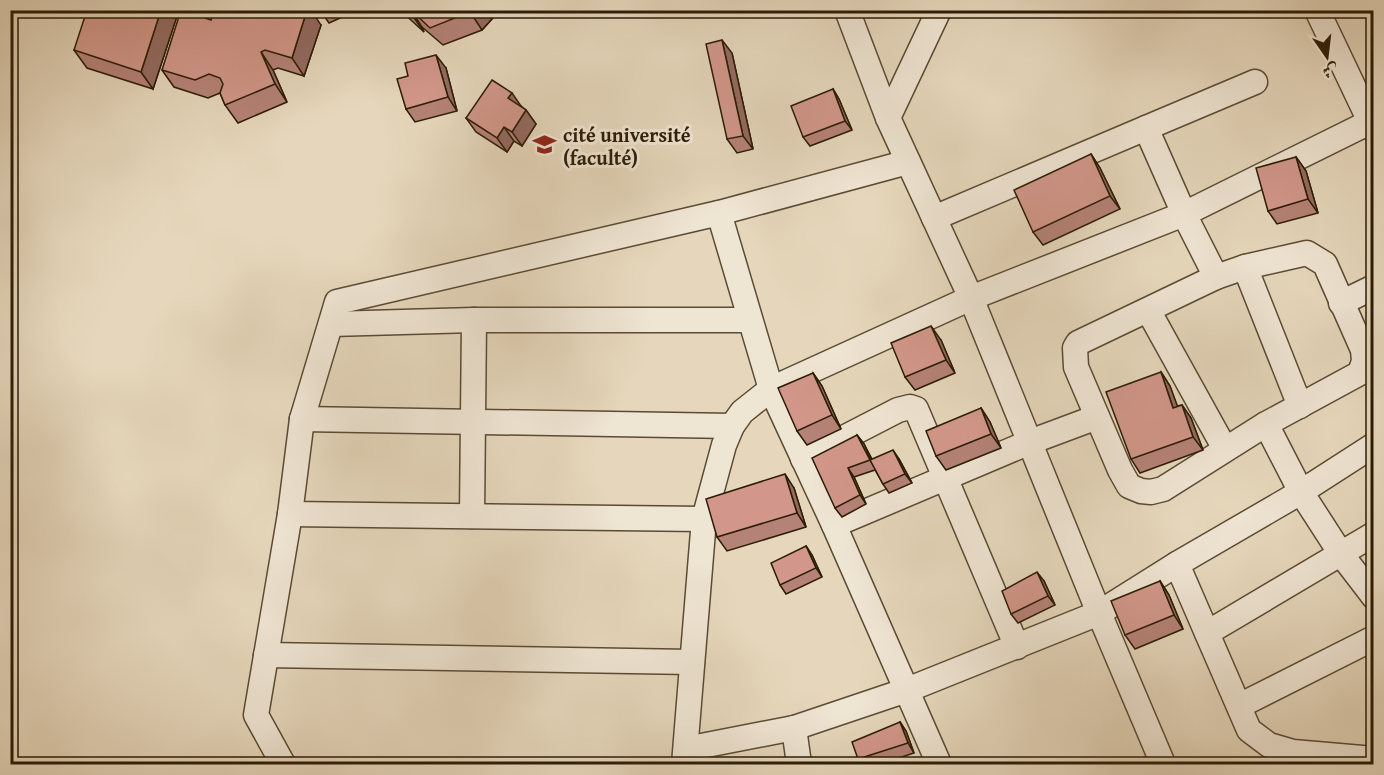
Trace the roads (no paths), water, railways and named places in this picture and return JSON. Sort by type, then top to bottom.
[{"type":"street","points":[[847,10],[888,118],[971,298],[1163,765]]},
{"type":"street","points":[[888,118],[939,10]]},
{"type":"street","points":[[1317,10],[1372,124],[1184,214],[971,298],[771,389],[742,412],[732,426],[722,453],[704,519],[685,757],[794,728],[907,690],[1099,613],[1177,564],[1301,492],[1374,445]]},
{"type":"street","points":[[934,218],[1255,82]]},
{"type":"street","points":[[1146,128],[1184,214],[1216,277]]},
{"type":"street","points":[[283,765],[256,715],[290,514],[302,419],[337,302],[719,213],[908,162]]},
{"type":"street","points":[[719,213],[771,389],[834,525],[939,765]]},
{"type":"street","points":[[1307,253],[1325,264],[1363,350],[1365,361],[1360,373],[1266,424],[1163,489],[1151,492],[1141,491],[1129,486],[1120,470],[1076,367],[1075,348],[1078,343],[1216,277],[1245,267],[1307,253]]},
{"type":"street","points":[[1245,267],[1300,406]]},
{"type":"street","points":[[1341,303],[1374,287]]},
{"type":"street","points":[[1148,310],[1225,449]]},
{"type":"street","points":[[331,324],[474,320],[750,320]]},
{"type":"street","points":[[472,516],[474,320]]},
{"type":"street","points":[[803,459],[898,411],[910,407],[916,409],[1017,647]]},
{"type":"street","points":[[834,525],[1030,442],[1097,417]]},
{"type":"street","points":[[302,419],[732,426]]},
{"type":"street","points":[[1266,424],[1301,492],[1341,554],[1374,597]]},
{"type":"street","points":[[290,514],[704,519]]},
{"type":"street","points":[[1207,633],[1374,534]]},
{"type":"street","points":[[1177,564],[1249,730],[1269,745],[1293,752],[1374,759]]},
{"type":"street","points":[[1239,706],[1374,638]]},
{"type":"street","points":[[266,655],[692,662]]},
{"type":"street","points":[[794,728],[799,765]]},
{"type":"place","name":"cité université (faculté)","points":[[545,145]]}]
